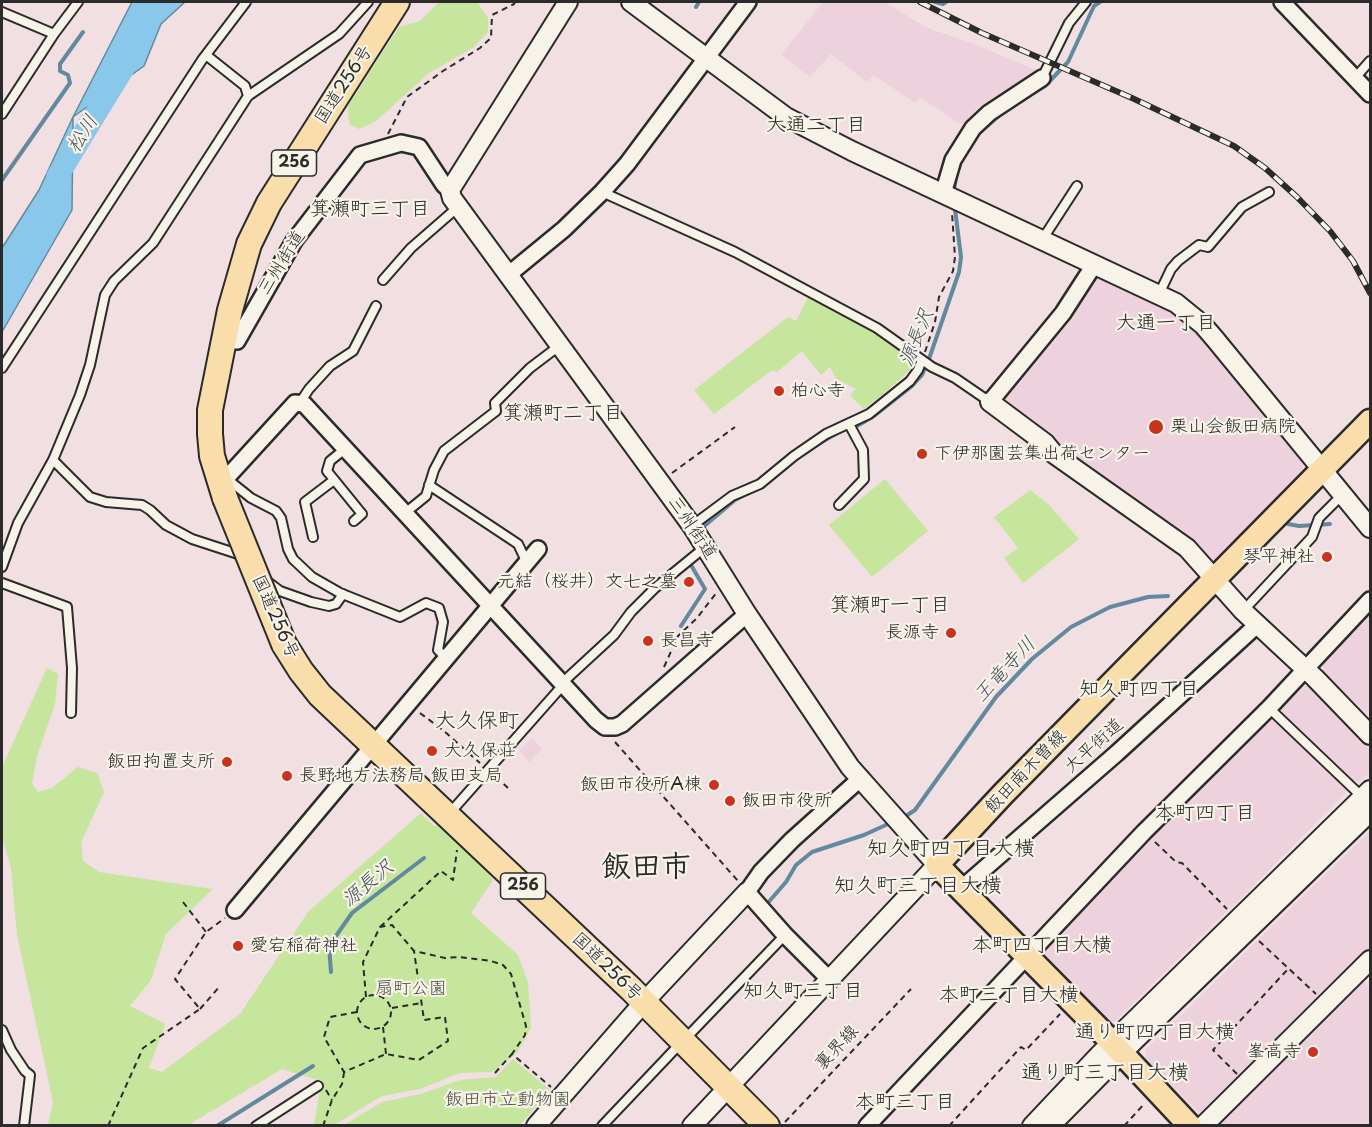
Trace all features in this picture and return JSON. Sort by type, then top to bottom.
[{"type":"highway","name":"国道256号","points":[[396,2],[269,203],[249,244],[239,273],[210,411],[211,445],[224,487],[284,644],[320,695],[644,1002],[767,1125]]},
{"type":"main road","name":"飯田南木曽線","points":[[937,864],[1003,794],[1371,421]]},
{"type":"main road","points":[[937,864],[1190,1125]]},
{"type":"street","points":[[450,190],[568,2]]},
{"type":"street","points":[[508,275],[564,229],[627,164],[748,2]]},
{"type":"street","points":[[1282,2],[1371,94]]},
{"type":"street","points":[[641,6],[786,117],[947,199],[1042,240],[1176,303],[1203,325],[1324,470],[1339,498],[1371,528]]},
{"type":"street","points":[[947,199],[953,160],[966,138],[989,113],[1019,98],[1043,82]]},
{"type":"street","name":"三州街道","points":[[224,340],[237,341],[294,241],[360,154],[401,143],[419,147],[444,185],[450,190],[458,207],[692,526],[747,614],[850,767],[937,864]]},
{"type":"street","points":[[1094,265],[1063,313],[990,402],[1045,443],[1054,454],[1187,548],[1215,580],[1246,607],[1254,627],[1306,669],[1371,735]]},
{"type":"street","points":[[224,487],[295,404],[304,404],[596,720],[605,727],[615,728],[622,724],[747,614]]},
{"type":"street","points":[[235,910],[538,549]]},
{"type":"street","points":[[867,1125],[1144,832],[1269,708],[1371,600]]},
{"type":"street","name":"大平街道","points":[[961,889],[1117,753],[1254,627]]},
{"type":"street","points":[[543,1123],[743,887],[861,778]]},
{"type":"street","points":[[1050,1125],[1116,1048],[1363,790]]},
{"type":"street","points":[[1032,1125],[1371,812]]},
{"type":"street","points":[[693,1125],[937,864]]},
{"type":"street","points":[[743,887],[784,934],[829,979]]},
{"type":"street","points":[[1203,1125],[1326,1005],[1368,968]]},
{"type":"lane","points":[[2,114],[54,34],[78,2]]},
{"type":"lane","points":[[2,368],[206,55],[246,2]]},
{"type":"lane","points":[[2,567],[18,523],[52,460],[80,395],[90,365],[105,295],[114,281],[153,243],[248,96],[339,34],[368,2]]},
{"type":"lane","points":[[1043,82],[1069,23],[1086,2]]},
{"type":"lane","points":[[2,12],[54,34]]},
{"type":"lane","points":[[206,55],[245,86],[248,96]]},
{"type":"lane","points":[[1355,78],[1371,61]]},
{"type":"lane","points":[[1042,240],[1077,186]]},
{"type":"lane","points":[[602,192],[735,252],[877,328],[932,367],[955,378],[990,402]]},
{"type":"lane","points":[[1158,296],[1171,269],[1178,261],[1199,245],[1208,247],[1242,207],[1269,192]]},
{"type":"lane","points":[[383,280],[411,248],[458,207]]},
{"type":"lane","points":[[299,404],[309,388],[330,366],[353,351],[376,306]]},
{"type":"lane","points":[[405,513],[426,496],[444,451],[496,411],[495,403],[530,368],[560,346]]},
{"type":"lane","points":[[692,526],[732,496],[760,484],[826,434],[869,414],[910,381],[923,361]]},
{"type":"lane","points":[[839,505],[864,479],[862,450],[849,425]]},
{"type":"lane","points":[[346,448],[330,461],[327,471],[362,514],[354,521]]},
{"type":"lane","points":[[52,460],[90,497],[106,502],[142,505],[166,525],[192,539],[238,554],[280,591],[329,606],[336,604],[343,594]]},
{"type":"lane","points":[[313,537],[305,502],[334,480]]},
{"type":"lane","points":[[429,485],[518,544],[527,563]]},
{"type":"lane","points":[[224,487],[276,511],[281,518],[288,549],[293,559],[312,578],[343,594],[399,617],[426,603],[440,608],[443,622],[438,650],[447,659]]},
{"type":"lane","points":[[1246,607],[1315,533],[1319,518],[1339,498]]},
{"type":"lane","points":[[448,815],[563,684],[614,635],[631,612],[655,588],[705,547]]},
{"type":"lane","points":[[2,583],[67,607],[72,668],[71,712]]},
{"type":"lane","points":[[1269,708],[1363,790]]},
{"type":"lane","points":[[688,1036],[784,934]]},
{"type":"lane","points":[[2,1030],[11,1050],[30,1075],[24,1125]]},
{"type":"lane","points":[[602,1125],[676,1048]]},
{"type":"lane","points":[[256,1125],[318,1086]]},
{"type":"path","points":[[392,145],[387,132],[407,97],[480,48],[490,38],[492,15],[515,2]]},
{"type":"path","points":[[923,361],[935,322],[939,297],[953,271],[955,257],[947,199]]},
{"type":"path","points":[[660,481],[735,427]]},
{"type":"path","points":[[664,668],[678,636],[697,618],[719,589]]},
{"type":"path","points":[[408,704],[444,731],[488,771]]},
{"type":"path","points":[[605,727],[611,738],[743,887]]},
{"type":"path","points":[[497,778],[508,788]]},
{"type":"path","points":[[1144,832],[1176,862],[1182,863],[1231,913]]},
{"type":"path","points":[[366,997],[363,962],[380,927],[441,871],[453,880],[457,850],[465,852]]},
{"type":"path","points":[[183,902],[206,932]]},
{"type":"path","points":[[200,1009],[175,979],[206,932],[235,910]]},
{"type":"path","points":[[344,1072],[386,1054],[419,1060],[448,1041],[445,1017],[424,1020],[414,951],[392,926],[380,927]]},
{"type":"path","points":[[1255,938],[1326,1005]]},
{"type":"path","points":[[414,951],[445,958],[459,957],[491,961],[502,965],[511,974],[526,1026],[525,1035],[495,1073]]},
{"type":"path","points":[[1246,1083],[1213,1050],[1288,969]]},
{"type":"path","points":[[108,1125],[143,1048],[200,1009],[220,986]]},
{"type":"path","name":"裏界線","points":[[782,1125],[911,989]]},
{"type":"path","points":[[366,997],[386,999],[391,1008],[390,1019],[377,1029],[366,1027],[358,1018],[359,1003],[366,997]]},
{"type":"path","points":[[391,1008],[422,1003]]},
{"type":"path","points":[[949,1125],[1021,1047],[1026,1050],[1064,1010]]},
{"type":"path","points":[[323,1125],[332,1100],[342,1084],[344,1072],[324,1037],[330,1017],[357,1012]]},
{"type":"path","points":[[382,1027],[386,1054]]},
{"type":"path","points":[[512,1054],[554,1090]]},
{"type":"path","points":[[1124,1125],[1149,1099]]},
{"type":"shaded area","points":[[823,2],[885,2],[925,27],[974,44],[1038,71],[965,127],[920,97],[915,103],[874,75],[867,82],[831,54],[810,77],[781,55]]},
{"type":"shaded area","name":"栗山会飯田病院","points":[[1098,275],[1173,310],[1212,347],[1304,458],[1303,470],[1218,560],[1210,559],[1191,542],[999,401],[1092,276]]},
{"type":"shaded area","points":[[1370,612],[1370,718],[1323,670],[1323,664]]},
{"type":"shaded area","points":[[1304,686],[1308,686],[1370,750],[1370,772],[1360,782],[1354,782],[1282,713],[1281,708]]},
{"type":"shaded area","points":[[1268,721],[1275,721],[1347,788],[1345,794],[1230,909],[1191,870],[1189,871],[1228,910],[1114,1022],[1109,1021],[1045,956],[1045,950]]},
{"type":"shaded area","points":[[532,738],[542,749],[529,762],[519,751]]},
{"type":"shaded area","points":[[1370,831],[1370,949],[1205,1114],[1198,1112],[1146,1060],[1146,1049]]},
{"type":"shaded area","points":[[1363,981],[1370,988],[1370,1120],[1365,1126],[1215,1126]]},
{"type":"green space","points":[[439,2],[477,2],[488,18],[488,32],[474,47],[429,73],[375,122],[359,129],[349,124],[348,106],[399,27],[420,21]]},
{"type":"green space","points":[[808,297],[877,334],[915,361],[911,369],[864,409],[850,395],[856,389],[836,379],[830,367],[821,375],[802,351],[777,372],[772,370],[714,414],[694,390],[788,317],[796,321]]},
{"type":"green space","points":[[885,479],[928,531],[872,577],[829,525]]},
{"type":"green space","points":[[1030,490],[1048,504],[1079,539],[1023,583],[1004,558],[1018,548],[994,517]]},
{"type":"green space","name":"扇町公園","points":[[47,668],[58,674],[55,704],[37,756],[32,783],[38,792],[52,788],[78,767],[97,773],[104,792],[81,843],[83,861],[99,872],[213,889],[166,934],[151,980],[130,1006],[165,1024],[149,1068],[162,1072],[240,1014],[308,912],[421,813],[434,826],[441,823],[473,854],[493,880],[471,913],[518,955],[528,983],[531,1028],[517,1053],[492,1072],[460,1073],[420,1089],[382,1096],[334,1125],[314,1125],[321,1081],[282,1069],[188,1125],[48,1125],[53,1102],[17,935],[11,868],[2,836],[2,767]]},
{"type":"green space","name":"飯田市立動物園","points":[[513,1059],[550,1090],[520,1125],[344,1125],[382,1102],[421,1094],[460,1080],[496,1077]]},
{"type":"water","points":[[132,2],[185,2],[161,24],[144,66],[73,117]]},
{"type":"water","points":[[73,117],[72,210],[2,332],[2,248],[39,190]]},
{"type":"waterway","points":[[696,7],[699,2]]},
{"type":"waterway","points":[[935,2],[943,4],[946,2]]},
{"type":"waterway","name":"源長沢","points":[[1025,98],[1045,86],[1068,62],[1094,6],[1100,2]]},
{"type":"waterway","points":[[2,180],[70,83],[68,75],[60,71],[60,64],[83,32]]},
{"type":"waterway","name":"松川","points":[[57,177],[126,64]]},
{"type":"waterway","name":"源長沢","points":[[976,136],[1002,113]]},
{"type":"waterway","name":"源長沢","points":[[954,190],[957,171]]},
{"type":"waterway","name":"源長沢","points":[[815,446],[842,430],[857,426],[874,416],[912,386],[922,375],[959,272],[961,257],[955,209]]},
{"type":"waterway","name":"源長沢","points":[[702,528],[735,500],[764,485]]},
{"type":"waterway","name":"王竜寺川","points":[[1288,524],[1299,526],[1330,524]]},
{"type":"waterway","name":"源長沢","points":[[681,626],[705,589],[691,565]]},
{"type":"waterway","name":"王竜寺川","points":[[903,818],[915,810],[996,697],[1032,659],[1071,627],[1110,607],[1148,597],[1168,596]]},
{"type":"waterway","name":"王竜寺川","points":[[766,905],[786,882],[796,865],[812,852],[864,835],[888,824]]},
{"type":"waterway","name":"源長沢","points":[[331,972],[329,946],[352,913],[424,858]]},
{"type":"waterway","name":"源長沢","points":[[217,1126],[313,1066]]},
{"type":"railway","points":[[920,2],[982,33],[1132,98],[1234,146],[1265,168],[1330,231],[1353,261],[1370,293]]},
{"type":"place","name":"柏心寺","points":[[779,391]]},
{"type":"place","name":"栗山会飯田病院","points":[[1156,427]]},
{"type":"place","name":"下伊那園芸集出荷センター","points":[[922,454]]},
{"type":"place","name":"琴平神社","points":[[1327,557]]},
{"type":"place","name":"元結（桜井）文七之墓","points":[[689,582]]},
{"type":"place","name":"長源寺","points":[[951,633]]},
{"type":"place","name":"長昌寺","points":[[648,641]]},
{"type":"place","name":"大久保荘","points":[[432,751]]},
{"type":"place","name":"飯田拘置支所","points":[[227,762]]},
{"type":"place","name":"長野地方法務局 飯田支局","points":[[287,776]]},
{"type":"place","name":"飯田市役所A棟","points":[[714,785]]},
{"type":"place","name":"飯田市役所","points":[[730,801]]},
{"type":"place","name":"愛宕稲荷神社","points":[[238,946]]},
{"type":"place","name":"峯高寺","points":[[1313,1052]]},
{"type":"district","name":"大通二丁目","points":[[816,125]]},
{"type":"district","name":"箕瀬町三丁目","points":[[370,209]]},
{"type":"district","name":"大通一丁目","points":[[1166,323]]},
{"type":"district","name":"箕瀬町二丁目","points":[[563,413]]},
{"type":"district","name":"箕瀬町一丁目","points":[[890,605]]},
{"type":"district","name":"知久町四丁目","points":[[1139,689]]},
{"type":"district","name":"大久保町","points":[[477,721]]},
{"type":"district","name":"本町四丁目","points":[[1205,813]]},
{"type":"district","name":"知久町四丁目大横","points":[[951,849]]},
{"type":"district","name":"飯田市","points":[[646,868]]},
{"type":"district","name":"知久町三丁目大横","points":[[918,886]]},
{"type":"district","name":"本町四丁目大横","points":[[1042,945]]},
{"type":"district","name":"知久町三丁目","points":[[803,991]]},
{"type":"district","name":"本町三丁目大横","points":[[1009,995]]},
{"type":"district","name":"通り町四丁目大横","points":[[1155,1032]]},
{"type":"district","name":"通り町三丁目大横","points":[[1105,1073]]},
{"type":"district","name":"本町三丁目","points":[[905,1102]]}]
